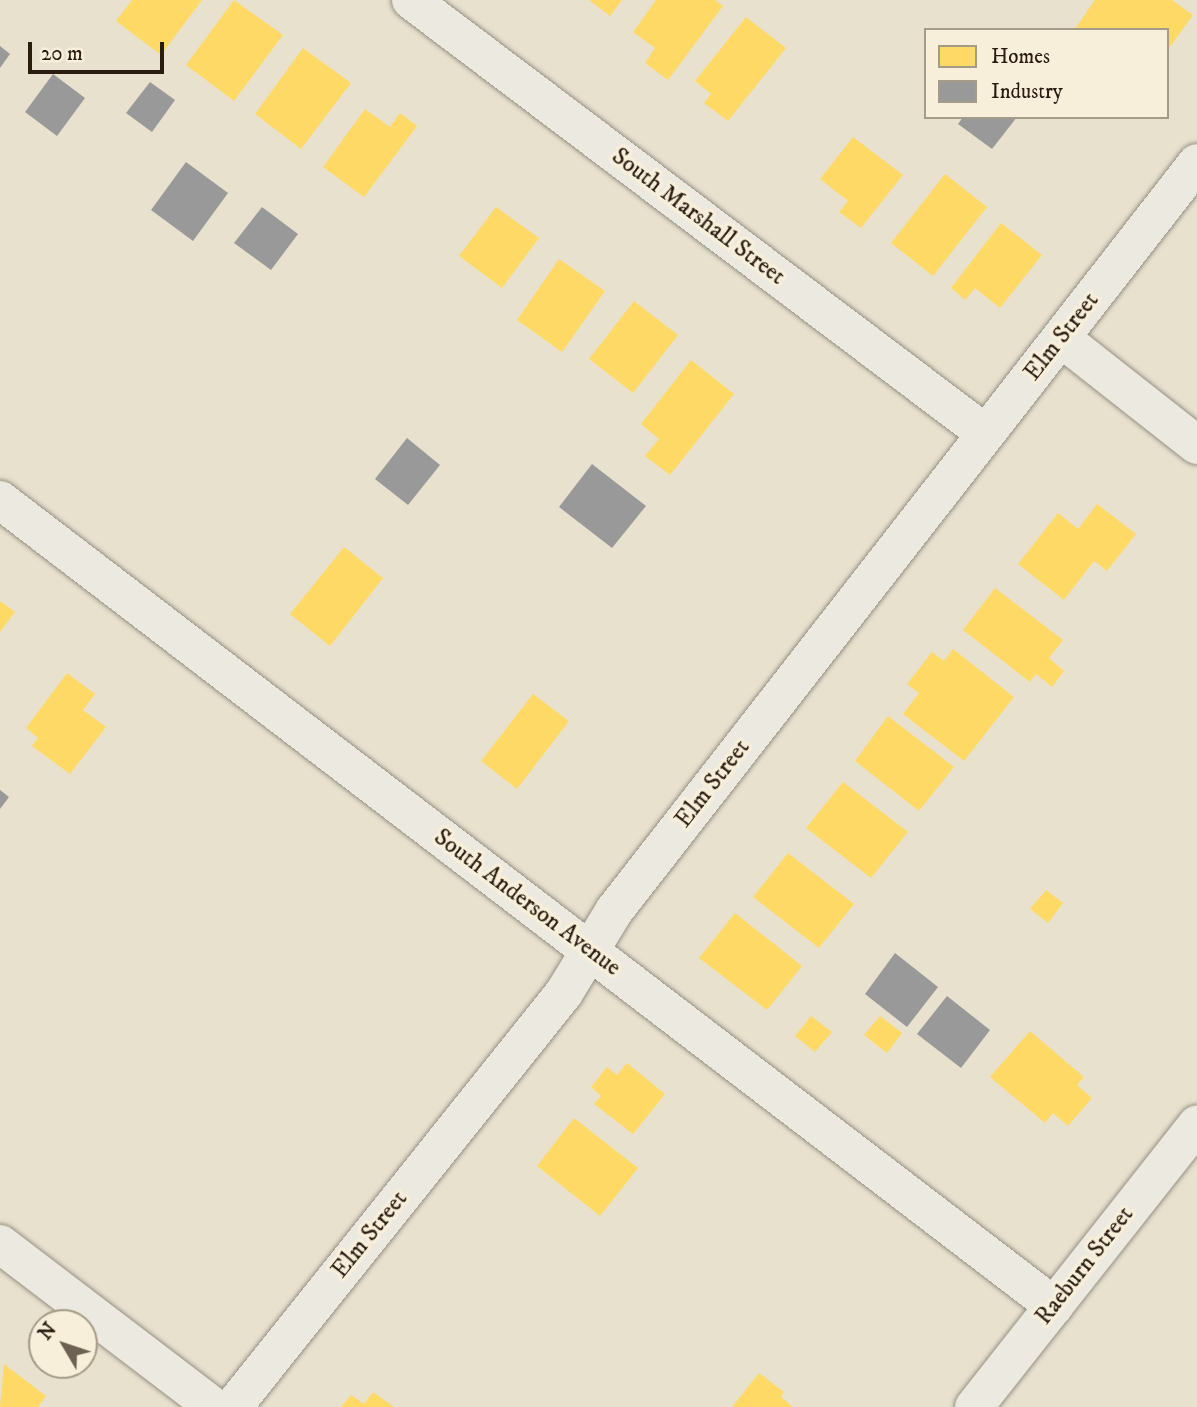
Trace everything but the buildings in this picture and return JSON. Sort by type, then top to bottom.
[{"type":"street","name":"South Marshall Street","points":[[411,0],[986,434]]},
{"type":"street","name":"Elm Street","points":[[233,1407],[564,993],[614,911],[1197,163]]},
{"type":"street","points":[[1061,338],[1197,445]]},
{"type":"street","name":"South Anderson Avenue","points":[[0,500],[1054,1306]]},
{"type":"street","name":"Raeburn Street","points":[[974,1407],[1054,1306],[1190,1150]]},
{"type":"street","points":[[0,1244],[214,1407]]}]
